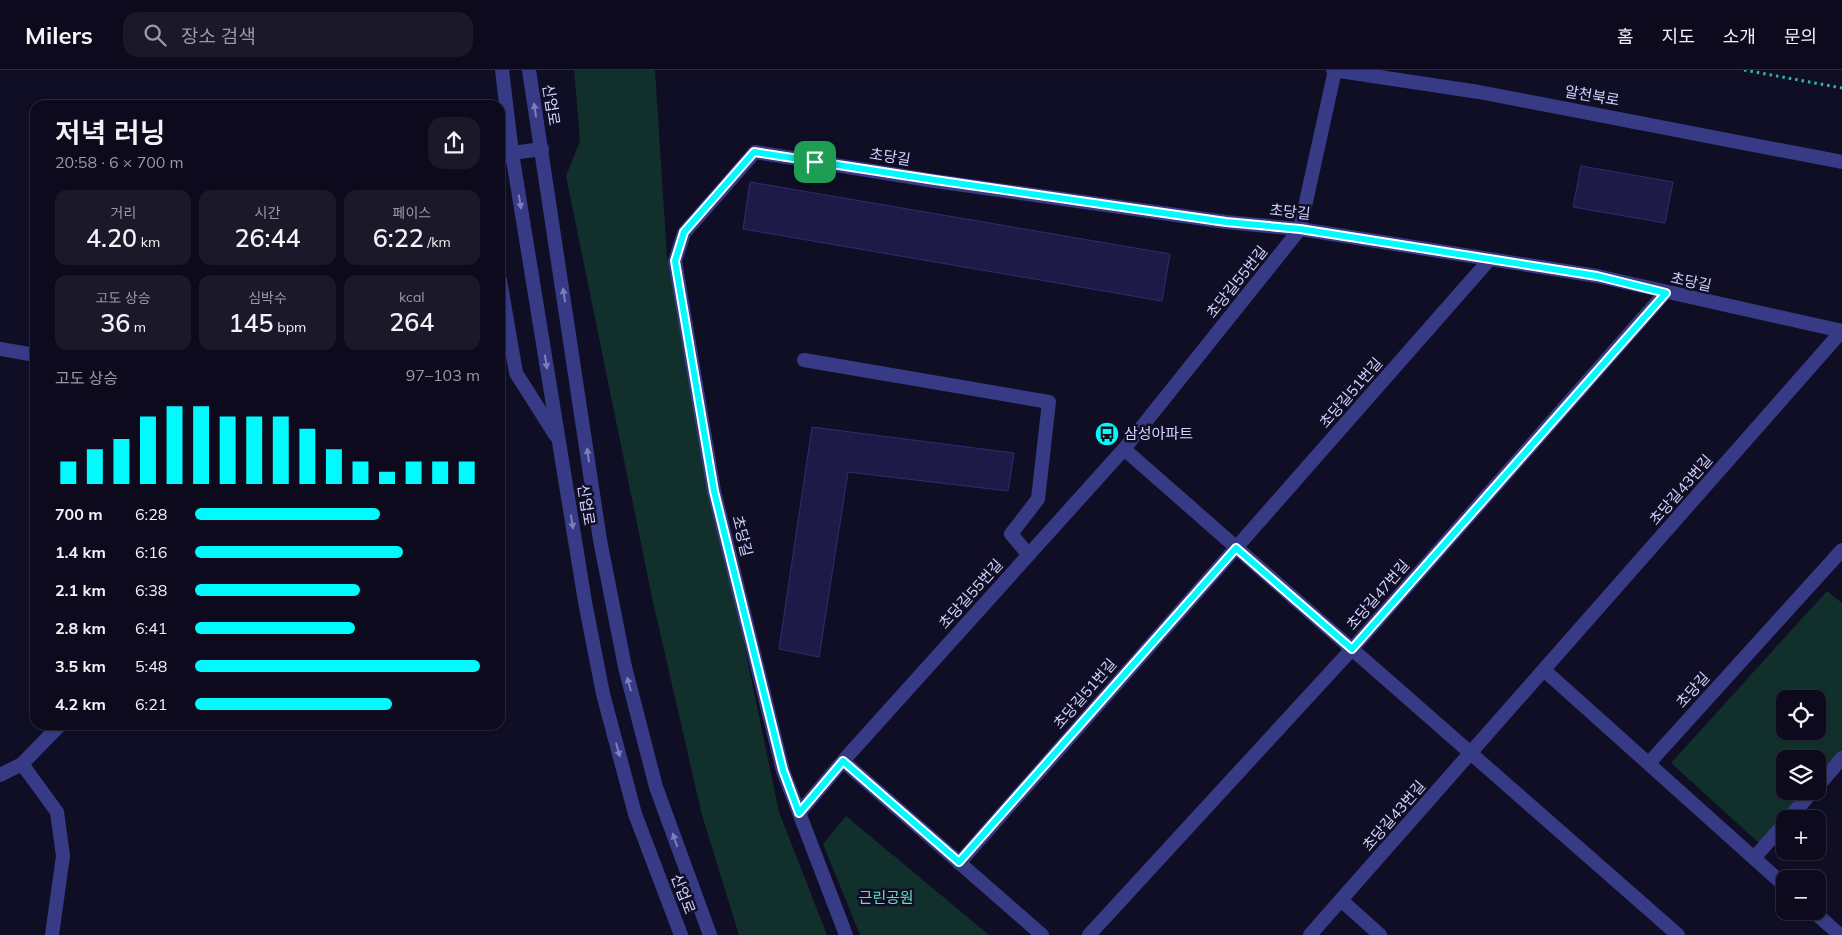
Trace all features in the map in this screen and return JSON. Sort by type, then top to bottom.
[{"type":"street","points":[[496,70],[505,89]]},
{"type":"street","name":"산업로","points":[[502,70],[505,89],[506,157],[559,440],[603,694],[635,814],[682,935]]},
{"type":"street","name":"산업로","points":[[529,70],[600,540],[625,667],[656,787],[710,935]]},
{"type":"street","name":"알천북로","points":[[1300,229],[1334,70],[1479,92],[1842,162]]},
{"type":"street","points":[[506,157],[542,149]]},
{"type":"street","name":"초당길","points":[[846,935],[783,770],[714,491],[675,261],[684,232],[754,152],[1226,222],[1300,229],[1597,276],[1842,331]]},
{"type":"street","name":"초당길55번길","points":[[799,813],[843,761],[1124,449],[1300,229]]},
{"type":"street","name":"초당길51번길","points":[[959,862],[1490,259]]},
{"type":"street","name":"초당길47번길","points":[[1089,935],[1352,649],[1666,293]]},
{"type":"street","points":[[505,309],[516,373],[559,440]]},
{"type":"street","name":"초당길43번길","points":[[1310,935],[1842,331]]},
{"type":"street","points":[[0,349],[30,354]]},
{"type":"street","points":[[804,360],[1049,402],[1038,499],[1011,534],[1028,554]]},
{"type":"street","points":[[1124,449],[1678,935]]},
{"type":"street","name":"초당길","points":[[1649,763],[1842,550]]},
{"type":"street","points":[[1544,670],[1776,878]]},
{"type":"street","points":[[3,771],[22,764],[55,730]]},
{"type":"street","points":[[1826,777],[1842,758]]},
{"type":"street","points":[[843,761],[1042,935]]},
{"type":"street","points":[[22,764],[57,812],[63,856],[52,935]]},
{"type":"street","points":[[1796,810],[1805,800]]},
{"type":"street","points":[[1754,858],[1776,833]]},
{"type":"street","points":[[1341,900],[1380,935]]},
{"type":"street","points":[[1823,920],[1840,935]]},
{"type":"path","points":[[1744,70],[1842,88]]},
{"type":"green space","points":[[574,70],[655,70],[667,257],[725,553],[779,812],[827,935],[739,935],[702,815],[653,602],[566,176],[580,141]]},
{"type":"green space","points":[[1827,591],[1842,603],[1842,751],[1826,769],[1826,750],[1776,750],[1776,800],[1798,800],[1789,810],[1776,810],[1776,824],[1759,843],[1671,763]]},
{"type":"green space","name":"근린공원","points":[[846,816],[989,935],[860,935],[823,844]]},
{"type":"building","points":[[1581,166],[1673,182],[1665,223],[1573,207]]},
{"type":"building","points":[[750,182],[1170,254],[1162,301],[743,229]]},
{"type":"building","points":[[812,427],[1014,453],[1008,491],[848,472],[819,657],[779,649]]},
{"type":"place","name":"삼성아파트","points":[[1107,434]]},
{"type":"route","points":[[754,152],[815,162],[1226,222],[1300,229],[1597,276],[1666,293],[1352,649],[1236,548],[959,862],[843,761],[799,813],[783,770],[714,491],[675,261],[684,232],[754,152]]}]
